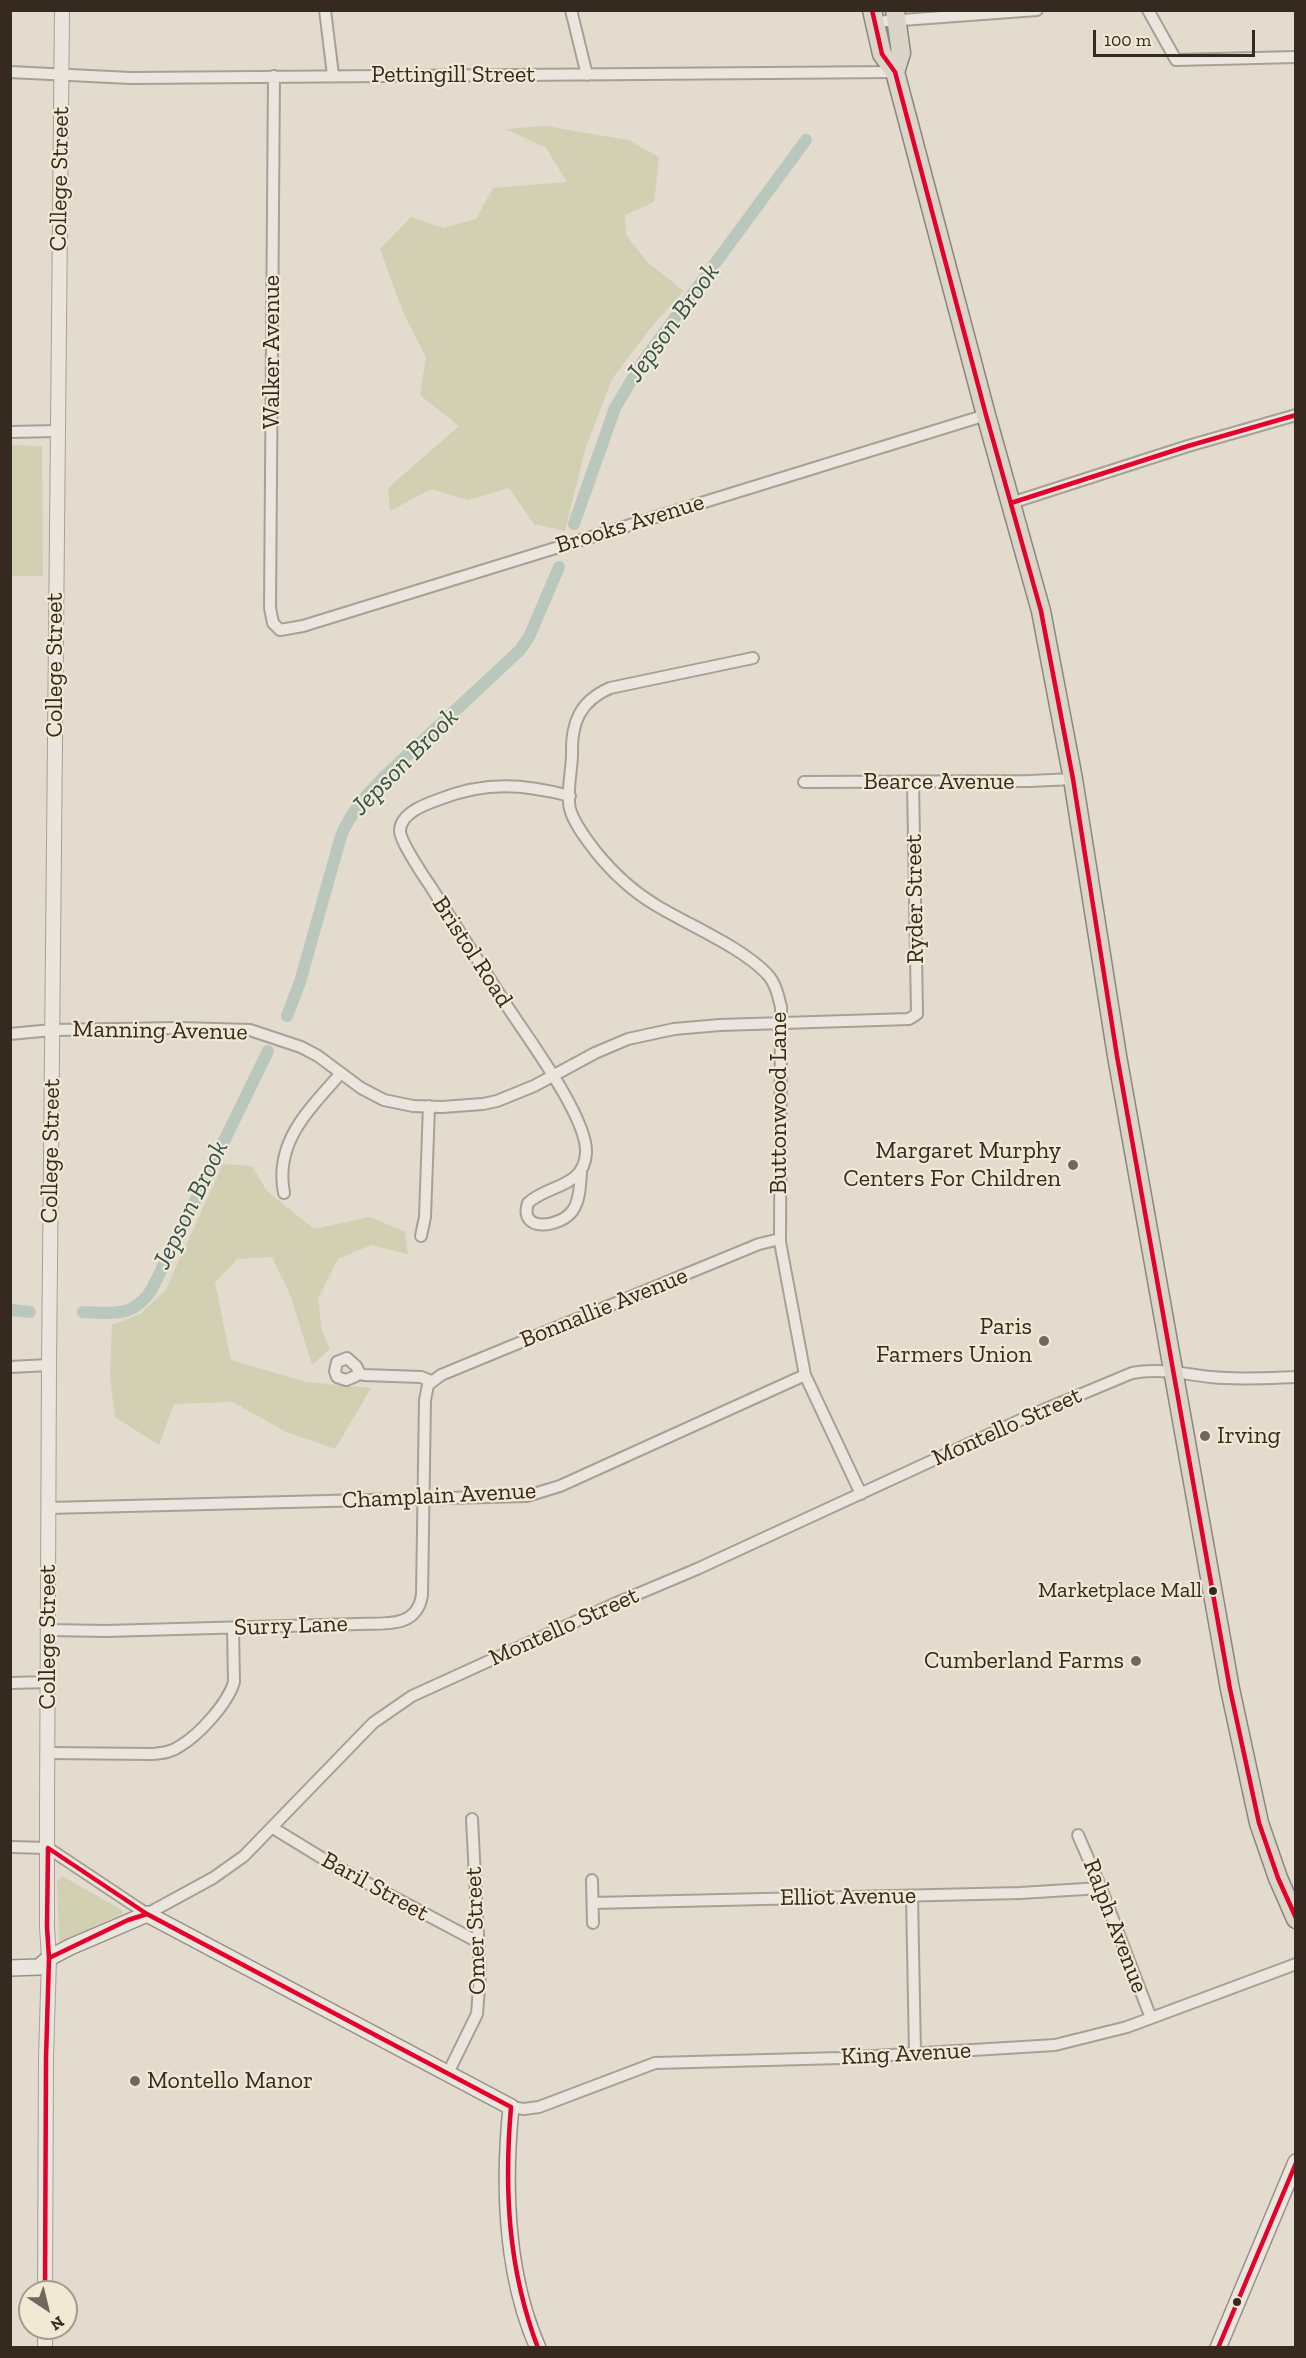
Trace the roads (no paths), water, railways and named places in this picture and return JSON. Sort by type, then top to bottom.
[{"type":"highway","points":[[874,16],[882,54],[895,72],[986,415],[1041,611],[1073,779],[1117,1056],[1230,1689],[1259,1822],[1278,1878],[1296,1919]]},
{"type":"highway","points":[[895,72],[901,54],[896,16]]},
{"type":"main road","name":"Montello Street","points":[[10,1968],[39,1967],[49,1958],[128,1920],[147,1914]]},
{"type":"main road","points":[[147,1914],[511,2107],[507,2160],[512,2258],[520,2301],[538,2348]]},
{"type":"main road","points":[[1218,2348],[1296,2162]]},
{"type":"street","name":"College Street","points":[[45,2280],[49,1958],[47,1753],[49,1365],[62,10]]},
{"type":"street","points":[[325,10],[333,75]]},
{"type":"street","points":[[571,10],[587,75]]},
{"type":"street","points":[[874,16],[1036,10]]},
{"type":"street","points":[[1148,10],[1176,60],[1296,57]]},
{"type":"street","name":"Pettingill Street","points":[[10,72],[130,78],[895,72]]},
{"type":"street","name":"Walker Avenue","points":[[274,76],[270,609],[276,627]]},
{"type":"street","name":"Brooks Avenue","points":[[276,627],[285,631],[303,626],[986,415]]},
{"type":"street","points":[[1011,503],[1188,446],[1296,415]]},
{"type":"street","points":[[10,432],[57,431]]},
{"type":"street","name":"Buttonwood Lane","points":[[753,658],[610,688],[596,695],[585,705],[572,730],[571,811],[590,844],[620,879],[654,905],[747,958],[767,974],[779,997],[781,1023],[780,1239],[806,1375],[861,1494]]},
{"type":"street","name":"Bearce Avenue","points":[[804,782],[1073,779]]},
{"type":"street","name":"Ryder Street","points":[[913,782],[917,1016]]},
{"type":"street","name":"Bristol Road","points":[[570,796],[524,786],[466,791],[416,810],[402,824],[402,838],[425,878],[566,1097],[584,1138],[586,1154],[574,1209],[568,1215],[546,1226],[537,1225],[532,1221],[526,1213],[528,1203],[532,1199],[566,1184],[581,1173]]},
{"type":"street","name":"Manning Avenue","points":[[10,1034],[52,1030],[250,1030],[280,1038],[301,1047],[384,1100],[413,1106],[429,1106],[483,1104],[516,1094],[595,1053],[640,1036],[674,1029],[720,1025],[909,1019],[917,1016]]},
{"type":"street","points":[[284,1193],[282,1167],[295,1128],[341,1073]]},
{"type":"street","points":[[421,1236],[425,1217],[429,1106]]},
{"type":"street","name":"Bonnallie Avenue","points":[[431,1382],[441,1375],[759,1244],[780,1239]]},
{"type":"street","points":[[356,1376],[341,1380],[337,1377],[335,1365],[347,1358],[356,1366],[360,1374],[421,1377],[431,1382]]},
{"type":"street","points":[[10,1367],[49,1365]]},
{"type":"street","name":"Montello Street","points":[[147,1914],[213,1878],[244,1856],[374,1723],[412,1696],[527,1642],[697,1569],[1116,1378],[1144,1370],[1172,1371],[1213,1377],[1296,1377]]},
{"type":"street","name":"Champlain Avenue","points":[[48,1508],[516,1497],[539,1493],[560,1486],[806,1375]]},
{"type":"street","name":"Surry Lane","points":[[49,1630],[106,1631],[394,1623],[415,1614],[419,1609],[422,1595],[425,1400],[426,1387],[431,1382]]},
{"type":"street","points":[[47,1753],[153,1754],[179,1747],[201,1728],[232,1690],[234,1682],[233,1628]]},
{"type":"street","points":[[10,1683],[48,1682]]},
{"type":"street","name":"Omer Street","points":[[448,2073],[477,2014],[479,2005],[472,1819]]},
{"type":"street","name":"Baril Street","points":[[273,1828],[334,1866],[478,1942]]},
{"type":"street","name":"Ralph Avenue","points":[[1078,1835],[1151,2018]]},
{"type":"street","points":[[10,1847],[48,1848],[147,1914]]},
{"type":"street","points":[[592,1880],[594,1923]]},
{"type":"street","name":"Elliot Avenue","points":[[593,1903],[1084,1891],[1101,1888]]},
{"type":"street","points":[[912,1896],[915,2054]]},
{"type":"street","name":"King Avenue","points":[[511,2107],[524,2109],[539,2107],[655,2063],[915,2054],[1055,2045],[1127,2027],[1296,1964]]},
{"type":"waterway","name":"Jepson Brook","points":[[574,524],[615,408],[641,364],[806,140]]},
{"type":"waterway","name":"Jepson Brook","points":[[287,1016],[300,982],[341,836],[349,819],[384,777],[520,650],[529,637],[559,567]]},
{"type":"waterway","name":"Jepson Brook","points":[[83,1312],[122,1312],[138,1305],[152,1289],[268,1051]]},
{"type":"waterway","name":"Jepson Brook","points":[[10,1310],[30,1312]]},
{"type":"place","name":"Margaret Murphy Centers For Children","points":[[1073,1165]]},
{"type":"place","name":"Paris Farmers Union","points":[[1044,1341]]},
{"type":"place","name":"Irving","points":[[1205,1436]]},
{"type":"place","name":"Marketplace Mall","points":[[1213,1591]]},
{"type":"place","name":"Cumberland Farms","points":[[1136,1661]]},
{"type":"place","name":"Montello Manor","points":[[135,2081]]}]
